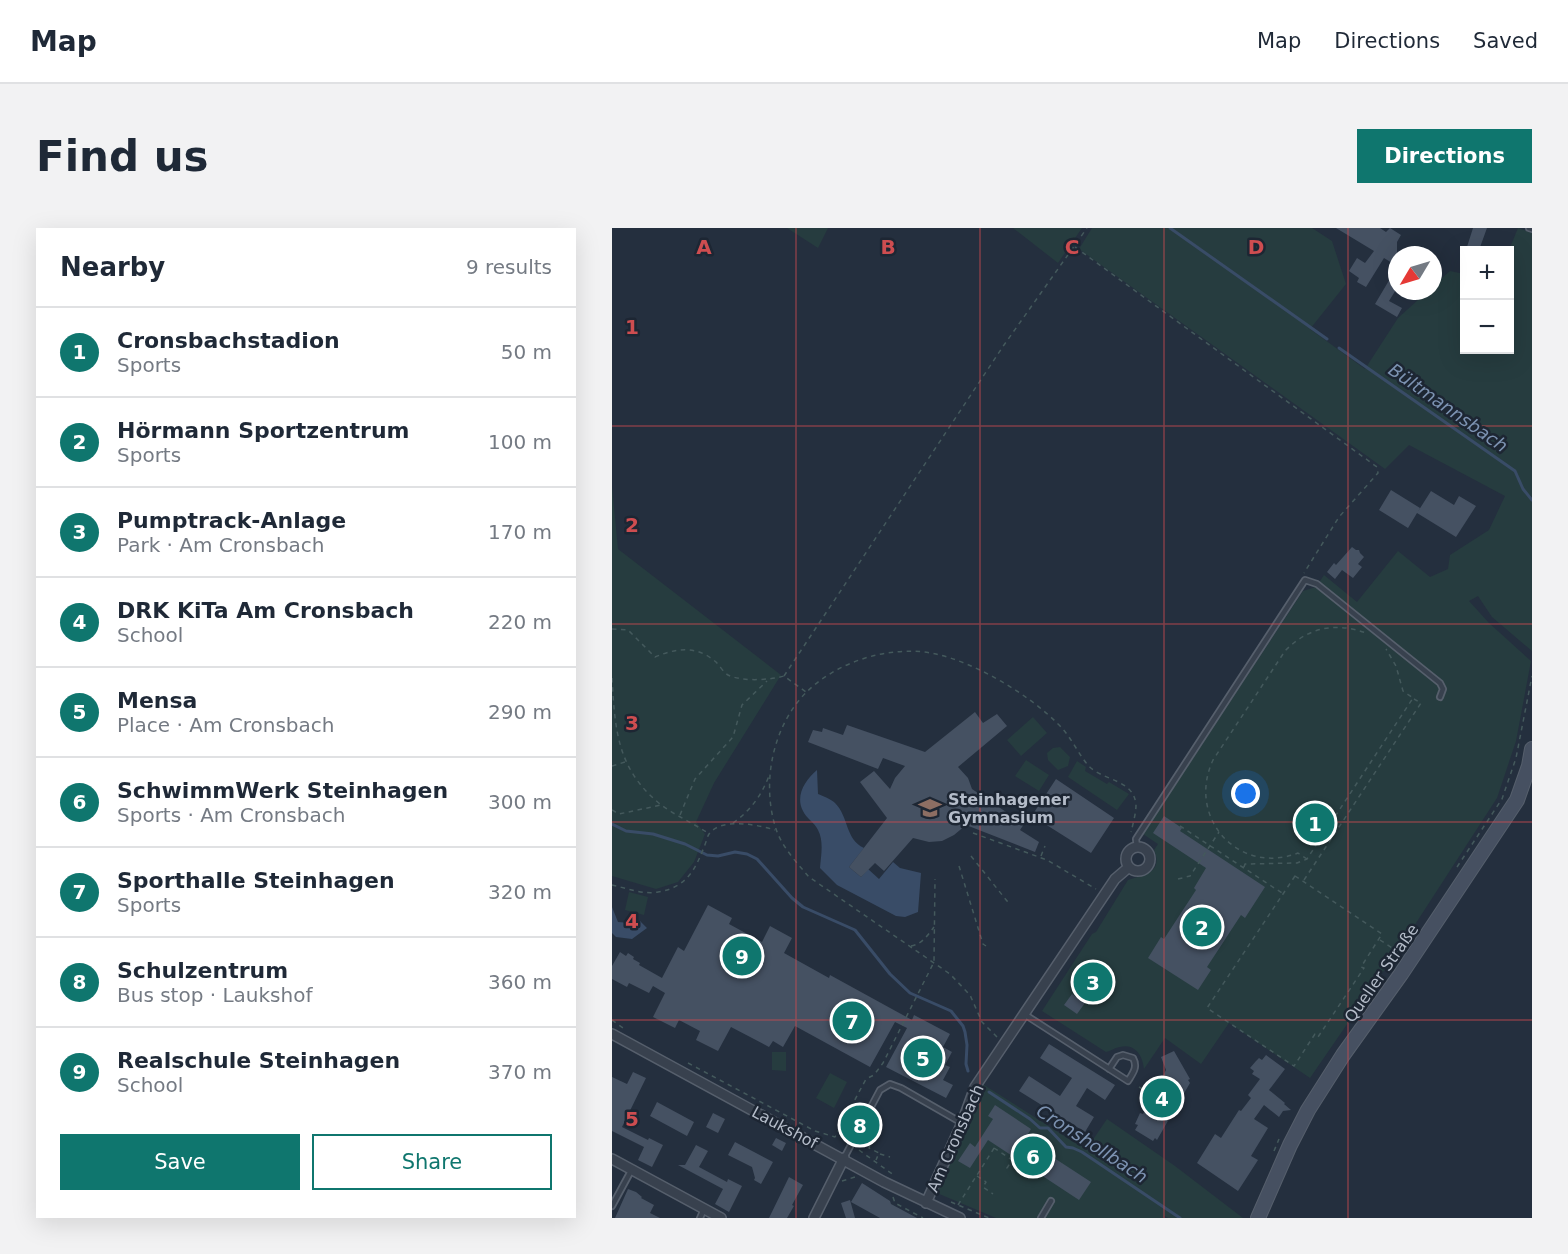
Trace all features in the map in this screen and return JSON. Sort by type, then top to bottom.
[{"type":"main road","name":"Queller Straße","points":[[1258,1218],[1308,1110],[1517,800],[1529,772],[1532,749]]},
{"type":"street","points":[[1136,843],[1146,851],[1149,858],[1148,865],[1139,871],[1129,867],[1126,860],[1128,853],[1136,843]]},
{"type":"street","name":"Am Cronsbach","points":[[926,1203],[962,1123],[975,1087],[1104,894],[1115,879],[1129,867]]},
{"type":"street","name":"Laukshof","points":[[612,1034],[926,1203],[960,1218]]},
{"type":"street","points":[[814,1218],[844,1158]]},
{"type":"street","points":[[612,1159],[702,1214],[721,1218]]},
{"type":"lane","points":[[1136,843],[1305,580],[1317,584],[1440,683],[1443,689],[1440,697]]},
{"type":"lane","points":[[1024,1014],[1109,1069],[1128,1081],[1134,1071],[1133,1058],[1123,1055],[1117,1057],[1109,1069]]},
{"type":"lane","points":[[844,1158],[880,1090],[890,1084],[962,1123]]},
{"type":"lane","points":[[612,1206],[632,1170]]},
{"type":"lane","points":[[1041,1218],[1051,1202]]},
{"type":"path","points":[[679,816],[695,779],[733,737],[742,705],[768,681],[784,676],[1004,345],[1087,228]]},
{"type":"path","points":[[1074,246],[1377,467],[1378,473],[1339,517],[1308,563],[1303,574],[1305,580]]},
{"type":"path","points":[[1307,859],[1298,853],[1288,857],[1257,856],[1232,845],[1219,832],[1209,814],[1205,801],[1208,772],[1213,760],[1286,651],[1305,634],[1318,629],[1345,627],[1370,635]]},
{"type":"path","points":[[612,629],[628,630],[655,657],[674,649],[695,650],[714,660],[728,675],[768,681]]},
{"type":"path","points":[[1303,881],[1421,703],[1403,691],[1396,666],[1381,644]]},
{"type":"path","points":[[1005,1043],[987,1029],[966,990],[934,962],[809,877],[792,858],[777,831],[770,796],[770,774],[778,738],[793,707],[807,692],[837,670],[873,656],[910,650],[936,654],[961,662],[986,674],[1036,706],[1070,737],[1087,764],[1097,774],[1126,786],[1133,794],[1136,806],[1130,836],[1136,843]]},
{"type":"path","points":[[784,676],[807,692]]},
{"type":"path","points":[[1452,875],[1502,799],[1516,758],[1532,676]]},
{"type":"path","points":[[612,678],[617,739],[626,762],[640,786],[662,805],[709,833]]},
{"type":"path","points":[[1244,867],[1245,864],[1297,863],[1307,859],[1413,698]]},
{"type":"path","points":[[612,766],[626,762]]},
{"type":"path","points":[[732,824],[756,803],[770,774]]},
{"type":"path","points":[[612,810],[619,814],[662,805]]},
{"type":"path","points":[[612,885],[655,893],[671,890],[687,880],[699,860],[709,833],[721,826],[751,825],[777,831]]},
{"type":"path","points":[[1180,826],[1283,893]]},
{"type":"path","points":[[1178,879],[1190,876],[1219,832]]},
{"type":"path","points":[[973,833],[1041,858],[1104,894]]},
{"type":"path","points":[[1041,858],[1045,846]]},
{"type":"path","points":[[971,856],[1011,903]]},
{"type":"path","points":[[959,866],[983,944],[986,946]]},
{"type":"path","points":[[1295,876],[1382,934],[1361,967],[1364,968],[1325,1027],[1318,1037],[1315,1034],[1294,1066],[1207,1008],[1283,893],[1295,876]]},
{"type":"path","points":[[684,1062],[814,1131],[836,1137],[866,1078],[874,1075],[884,1063],[934,962],[935,879]]},
{"type":"path","points":[[910,946],[917,945],[924,940],[935,926]]},
{"type":"path","points":[[1379,939],[1401,954],[1405,948]]},
{"type":"path","points":[[612,1020],[628,1031]]},
{"type":"path","points":[[1139,1088],[1154,1095]]},
{"type":"path","points":[[1274,1150],[1283,1134]]},
{"type":"path","points":[[870,1145],[869,1148],[890,1157]]},
{"type":"path","points":[[958,1205],[996,1145]]},
{"type":"path","points":[[994,1148],[1012,1160],[1007,1168],[1008,1171]]},
{"type":"path","points":[[859,1150],[902,1179]]},
{"type":"path","points":[[875,1161],[879,1153]]},
{"type":"path","points":[[842,1181],[856,1176]]},
{"type":"path","points":[[977,1176],[986,1182],[983,1187],[993,1194]]},
{"type":"path","points":[[893,1196],[895,1203],[923,1218]]},
{"type":"path","points":[[948,1202],[989,1218]]},
{"type":"green space","points":[[787,228],[828,228],[818,248]]},
{"type":"green space","points":[[1013,228],[1082,228],[1058,263]]},
{"type":"green space","points":[[1092,228],[1312,228],[1332,241],[1346,284],[1310,329],[1365,369],[1398,318],[1418,300],[1442,300],[1442,278],[1450,271],[1460,273],[1460,354],[1514,354],[1514,246],[1511,246],[1518,228],[1532,233],[1532,651],[1492,617],[1478,596],[1469,601],[1489,623],[1531,661],[1516,741],[1497,798],[1405,940],[1310,1078],[1229,1023],[1201,1064],[1165,1038],[1144,1069],[1140,1055],[1134,1049],[1125,1046],[1106,1052],[1042,1011],[1128,880],[1150,872],[1154,868],[1156,858],[1154,850],[1158,844],[1143,834],[1303,591],[1316,587],[1324,575],[1357,602],[1398,551],[1430,577],[1448,569],[1450,555],[1489,530],[1505,496],[1409,445],[1385,469],[1079,249]]},
{"type":"green space","points":[[612,486],[618,549],[781,675],[714,783],[696,822],[705,834],[694,862],[678,882],[656,889],[612,876]]},
{"type":"green space","points":[[1033,717],[1047,733],[1021,756],[1007,740]]},
{"type":"green space","points":[[1060,747],[1070,757],[1068,766],[1058,770],[1048,760],[1047,753],[1053,748]]},
{"type":"green space","points":[[1026,760],[1049,775],[1039,791],[1015,776]]},
{"type":"green space","points":[[1077,761],[1086,767],[1085,771],[1129,794],[1117,810],[1068,777]]},
{"type":"green space","points":[[629,892],[648,897],[644,915],[625,910]]},
{"type":"green space","points":[[772,1052],[786,1052],[786,1071],[772,1070]]},
{"type":"green space","points":[[830,1073],[847,1082],[834,1108],[816,1098]]},
{"type":"green space","points":[[981,1083],[1080,1146],[1090,1144],[1107,1119],[1175,1166],[1243,1218],[1168,1218],[1165,1216],[1163,1218],[996,1218],[937,1193],[977,1098]]},
{"type":"water","points":[[817,770],[818,794],[835,803],[853,839],[864,848],[849,867],[861,877],[868,869],[879,879],[893,862],[900,868],[921,873],[918,912],[905,917],[896,916],[837,885],[820,868],[822,849],[820,834],[817,827],[804,814],[800,800],[805,783]]},
{"type":"water","points":[[612,907],[618,922],[640,921],[647,928],[632,939],[616,937],[612,933]]},
{"type":"building","points":[[1336,228],[1380,228],[1386,232],[1390,228],[1401,235],[1397,246],[1388,246],[1388,260],[1384,258],[1366,287],[1357,282],[1359,278],[1349,271],[1357,258],[1365,263],[1374,251]]},
{"type":"building","points":[[1473,228],[1487,228],[1480,246],[1467,246]]},
{"type":"building","points":[[1388,282],[1388,300],[1402,308],[1397,317],[1375,304]]},
{"type":"building","points":[[1391,490],[1420,508],[1408,528],[1379,510]]},
{"type":"building","points":[[1431,491],[1454,505],[1459,496],[1476,506],[1456,537],[1417,513]]},
{"type":"building","points":[[1352,547],[1359,550],[1364,557],[1358,564],[1362,567],[1353,578],[1342,570],[1335,579],[1327,572]]},
{"type":"building","points":[[975,712],[983,723],[997,714],[1007,726],[958,767],[968,778],[972,789],[1024,824],[1020,830],[1039,842],[1035,852],[966,825],[942,841],[929,842],[913,838],[884,871],[875,863],[861,877],[849,867],[887,818],[860,782],[874,771],[890,789],[895,778],[905,766],[883,758],[878,769],[808,742],[813,730],[822,732],[823,728],[843,735],[847,725],[925,752]]},
{"type":"building","points":[[1056,779],[1114,818],[1091,853],[1033,814]]},
{"type":"building","points":[[1164,816],[1182,828],[1180,831],[1265,887],[1245,918],[1241,915],[1207,967],[1211,970],[1198,990],[1148,958],[1161,937],[1164,939],[1196,890],[1194,888],[1206,868],[1153,833]]},
{"type":"building","points":[[708,905],[732,918],[729,924],[762,942],[770,926],[792,938],[784,953],[829,978],[830,975],[912,1020],[914,1015],[950,1034],[943,1047],[952,1052],[945,1065],[950,1067],[943,1080],[953,1085],[946,1098],[886,1067],[907,1028],[895,1022],[870,1067],[795,1026],[783,1047],[773,1041],[769,1047],[731,1027],[718,1051],[696,1040],[700,1031],[679,1020],[675,1028],[653,1017],[665,993],[653,986],[649,993],[629,983],[627,987],[612,979],[612,966],[620,952],[626,956],[628,953],[640,963],[639,965],[662,978],[678,947],[684,951]]},
{"type":"building","points":[[1072,994],[1085,1003],[1077,1014],[1064,1005]]},
{"type":"building","points":[[1049,1044],[1115,1085],[1105,1100],[1087,1088],[1076,1106],[1094,1117],[1085,1132],[1019,1091],[1029,1076],[1060,1096],[1072,1078],[1040,1058]]},
{"type":"building","points":[[1174,1051],[1190,1083],[1157,1140],[1155,1138],[1153,1141],[1135,1130],[1138,1125],[1135,1124],[1140,1113],[1143,1114],[1166,1070],[1161,1057]]},
{"type":"building","points":[[1266,1055],[1285,1069],[1269,1090],[1291,1110],[1283,1111],[1279,1117],[1264,1105],[1254,1119],[1268,1128],[1251,1156],[1258,1160],[1238,1191],[1197,1163],[1215,1134],[1221,1138],[1239,1110],[1241,1111],[1251,1098],[1248,1095],[1260,1079],[1252,1074],[1254,1071],[1250,1068],[1259,1058],[1262,1060]]},
{"type":"building","points":[[633,1072],[646,1078],[622,1127],[663,1145],[652,1167],[638,1160],[644,1147],[612,1131],[612,1077],[627,1084]]},
{"type":"building","points":[[657,1102],[694,1122],[687,1136],[650,1116]]},
{"type":"building","points":[[995,1105],[1031,1129],[1025,1139],[1091,1182],[1079,1200],[988,1140],[970,1168],[958,1161],[970,1143],[975,1147],[993,1119],[988,1116]]},
{"type":"building","points":[[713,1113],[725,1119],[718,1133],[706,1127]]},
{"type":"building","points":[[776,1138],[786,1143],[782,1151],[772,1145]]},
{"type":"building","points":[[735,1142],[773,1162],[761,1184],[754,1180],[752,1167],[728,1155]]},
{"type":"building","points":[[696,1145],[708,1151],[699,1167],[727,1182],[728,1179],[742,1186],[729,1212],[715,1204],[723,1189],[678,1165],[685,1165]]},
{"type":"building","points":[[789,1177],[803,1185],[792,1205],[794,1206],[787,1218],[769,1218]]},
{"type":"building","points":[[862,1183],[890,1201],[891,1204],[917,1218],[880,1218],[851,1202]]},
{"type":"building","points":[[628,1189],[654,1205],[650,1213],[660,1218],[615,1218]]},
{"type":"building","points":[[850,1200],[855,1218],[846,1218],[841,1203]]},
{"type":"waterway","name":"Bültmannsbach","points":[[1170,228],[1327,339]]},
{"type":"waterway","name":"Bültmannsbach","points":[[1339,348],[1515,471],[1523,489],[1532,500]]},
{"type":"waterway","name":"Cronshollbach","points":[[612,824],[626,831],[653,834],[685,844],[707,855],[718,856],[735,852],[757,859],[803,907],[855,930],[890,974],[910,993],[951,1011],[965,1032],[968,1071]]},
{"type":"waterway","name":"Cronshollbach","points":[[989,1092],[1040,1128],[1048,1128],[1066,1147],[1082,1152],[1180,1218]]},
{"type":"place","name":"Steinhagener Gymnasium","points":[[930,808]]},
{"type":"place","name":"Cronsbachstadion","points":[[1315,823]]},
{"type":"place","name":"Hörmann Sportzentrum","points":[[1202,927]]},
{"type":"place","name":"Realschule Steinhagen","points":[[742,956]]},
{"type":"place","name":"Pumptrack-Anlage","points":[[1093,982]]},
{"type":"place","name":"Sporthalle Steinhagen","points":[[852,1021]]},
{"type":"place","name":"Mensa","points":[[923,1058]]},
{"type":"place","name":"DRK KiTa Am Cronsbach","points":[[1162,1098]]},
{"type":"place","name":"Schulzentrum","points":[[860,1125]]},
{"type":"place","name":"SchwimmWerk Steinhagen","points":[[1033,1156]]}]
